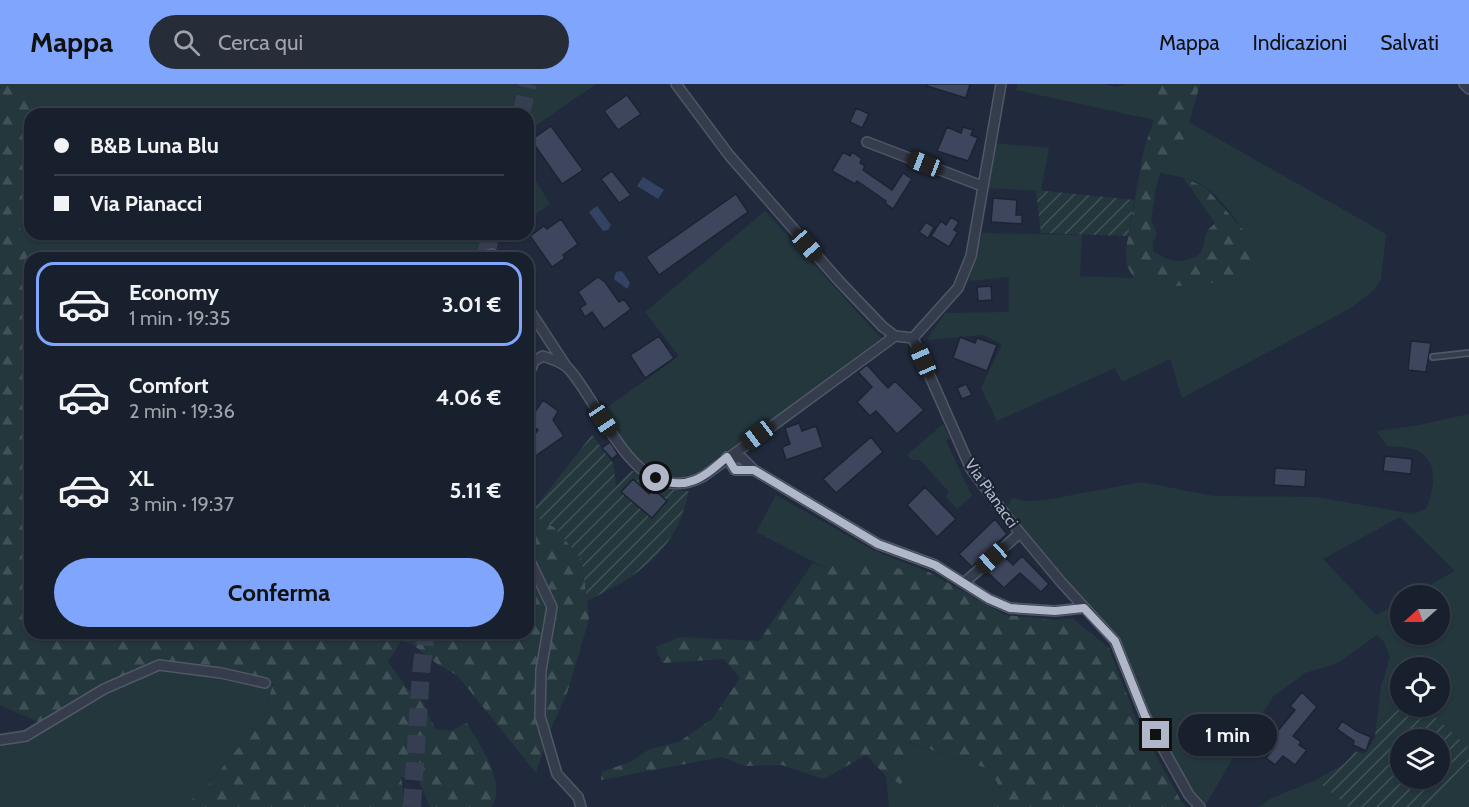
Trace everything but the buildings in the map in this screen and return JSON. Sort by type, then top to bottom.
[{"type":"street","points":[[676,84],[729,156],[839,281],[883,327],[895,336],[913,338],[958,288],[971,256],[1001,84]]},
{"type":"street","points":[[1464,84],[1469,89]]},
{"type":"street","points":[[867,142],[982,186]]},
{"type":"street","points":[[534,318],[631,459],[648,475],[663,482],[682,484],[704,476],[895,336]]},
{"type":"street","name":"Via Pianacci","points":[[913,338],[971,469],[1020,533],[1115,641],[1145,716],[1189,795],[1200,807]]},
{"type":"street","points":[[534,361],[543,356],[566,366]]},
{"type":"street","points":[[727,457],[735,470],[754,470],[878,544],[935,565],[989,599],[1010,608],[1055,611],[1084,608]]},
{"type":"street","points":[[964,584],[1020,533]]},
{"type":"street","points":[[534,570],[552,607],[541,670],[540,716],[557,774],[578,797],[581,807]]},
{"type":"street","points":[[0,740],[26,736],[104,689],[159,664],[221,673],[265,683]]},
{"type":"lane","points":[[1433,357],[1469,353]]},
{"type":"green space","points":[[0,84],[23,84],[26,93],[37,108],[24,108],[24,208],[9,215],[24,233],[24,240],[29,240],[39,252],[24,252],[24,639],[534,639],[534,516],[554,527],[583,560],[589,619],[567,693],[553,724],[536,773],[458,676],[436,663],[412,644],[401,641],[388,662],[407,688],[423,702],[435,729],[450,731],[467,723],[494,775],[496,797],[492,807],[430,807],[419,781],[401,776],[405,807],[183,807],[209,784],[263,717],[273,684],[261,677],[157,659],[81,708],[47,726],[0,705]]},
{"type":"green space","points":[[23,84],[596,84],[534,127],[534,108],[37,108],[26,93]]},
{"type":"green space","points":[[1018,84],[1105,84],[1117,87],[1126,84],[1159,84],[1154,120],[1016,90]]},
{"type":"green space","points":[[1159,84],[1200,84],[1181,150],[1170,166],[1160,173],[1156,187],[1151,220],[1157,234],[1153,241],[1153,251],[1165,258],[1177,261],[1194,257],[1201,253],[1207,231],[1215,223],[1183,177],[1206,188],[1247,234],[1256,254],[1252,269],[1205,285],[1174,286],[1134,278],[1127,266],[1126,249],[1144,149],[1154,120]]},
{"type":"green space","points":[[1189,122],[1386,234],[1381,279],[1374,290],[1351,308],[1182,398],[1170,359],[1122,382],[1115,368],[997,421],[981,388],[1002,344],[983,335],[927,340],[945,313],[1009,312],[1009,277],[969,281],[982,233],[1082,235],[1080,276],[1134,278],[1174,286],[1256,254],[1235,218],[1213,193],[1195,181],[1160,173],[1176,157]]},
{"type":"green space","points":[[995,143],[1049,148],[1041,191],[989,188]]},
{"type":"green space","points":[[534,177],[550,204],[534,215]]},
{"type":"green space","points":[[1036,190],[1134,200],[1128,236],[1041,233]]},
{"type":"green space","points":[[24,208],[24,234],[8,215]]},
{"type":"green space","points":[[765,211],[881,338],[700,473],[682,478],[667,477],[653,472],[630,451],[602,411],[679,356],[645,312]]},
{"type":"green space","points":[[29,240],[501,240],[486,252],[39,252]]},
{"type":"green space","points":[[1469,414],[1469,748],[1435,717],[1450,717],[1450,657],[1390,658],[1385,643],[1377,635],[1338,663],[1305,673],[1273,697],[1242,742],[1206,805],[1192,790],[1148,713],[1117,639],[1006,508],[1012,498],[1026,501],[1046,500],[1141,482],[1214,496],[1316,497],[1414,514],[1427,508],[1433,486],[1433,471],[1430,464],[1416,450],[1387,446],[1377,431],[1414,426]],"holes":[[[1400,517],[1455,571],[1430,585],[1450,585],[1450,645],[1390,645],[1390,608],[1376,615],[1323,559]]]},
{"type":"green space","points":[[943,424],[950,438],[946,441],[972,496],[957,509],[946,497],[949,492],[920,460],[912,460],[907,455]]},
{"type":"green space","points":[[592,435],[613,463],[616,486],[631,471],[634,471],[660,486],[689,491],[679,523],[662,550],[627,579],[587,601],[582,560],[554,527],[534,516],[534,509]]},
{"type":"green space","points":[[776,495],[875,551],[929,572],[836,561],[829,570],[756,532]]},
{"type":"green space","points":[[836,561],[929,572],[1005,615],[1055,620],[1072,618],[1109,648],[1137,721],[1181,801],[1187,807],[991,807],[1002,791],[989,769],[906,741],[911,777],[900,784],[886,776],[866,755],[824,779],[782,765],[744,766],[722,757],[601,780],[602,772],[632,761],[650,749],[679,742],[713,718],[740,678],[724,659],[662,663],[656,647],[680,637],[759,641],[813,563],[829,570]]},
{"type":"green space","points":[[1390,658],[1390,710],[1376,727],[1381,686]]},
{"type":"green space","points":[[157,659],[261,677],[273,683],[263,717],[209,784],[183,807],[0,807],[0,733],[47,726],[81,708]]},
{"type":"green space","points":[[1390,710],[1390,717],[1435,717],[1448,729],[1390,729],[1390,789],[1444,789],[1428,807],[1349,807],[1316,780],[1344,764],[1355,751],[1364,754],[1375,738],[1376,727]]},
{"type":"green space","points":[[1450,731],[1469,748],[1469,761],[1450,782]]},
{"type":"green space","points":[[905,741],[989,769],[1002,791],[991,807],[889,807],[886,776],[900,784]]},
{"type":"green space","points":[[1469,761],[1469,807],[1428,807],[1444,789],[1450,789],[1450,782]]},
{"type":"green space","points":[[1316,780],[1349,807],[1258,807],[1272,798]]},
{"type":"water","points":[[643,177],[664,190],[658,199],[637,186]]},
{"type":"water","points":[[597,206],[611,225],[608,230],[603,231],[589,212]]},
{"type":"water","points":[[622,271],[630,283],[627,289],[614,279],[616,272]]},
{"type":"tunnel","points":[[522,108],[528,84]]},
{"type":"tunnel","points":[[486,252],[490,240]]},
{"type":"tunnel","points":[[412,807],[425,639]]},
{"type":"route","points":[[656,478],[672,484],[693,481],[704,476],[727,457],[735,470],[754,470],[878,544],[935,565],[989,599],[1010,608],[1055,611],[1084,608],[1115,641],[1145,716],[1156,735]]}]
